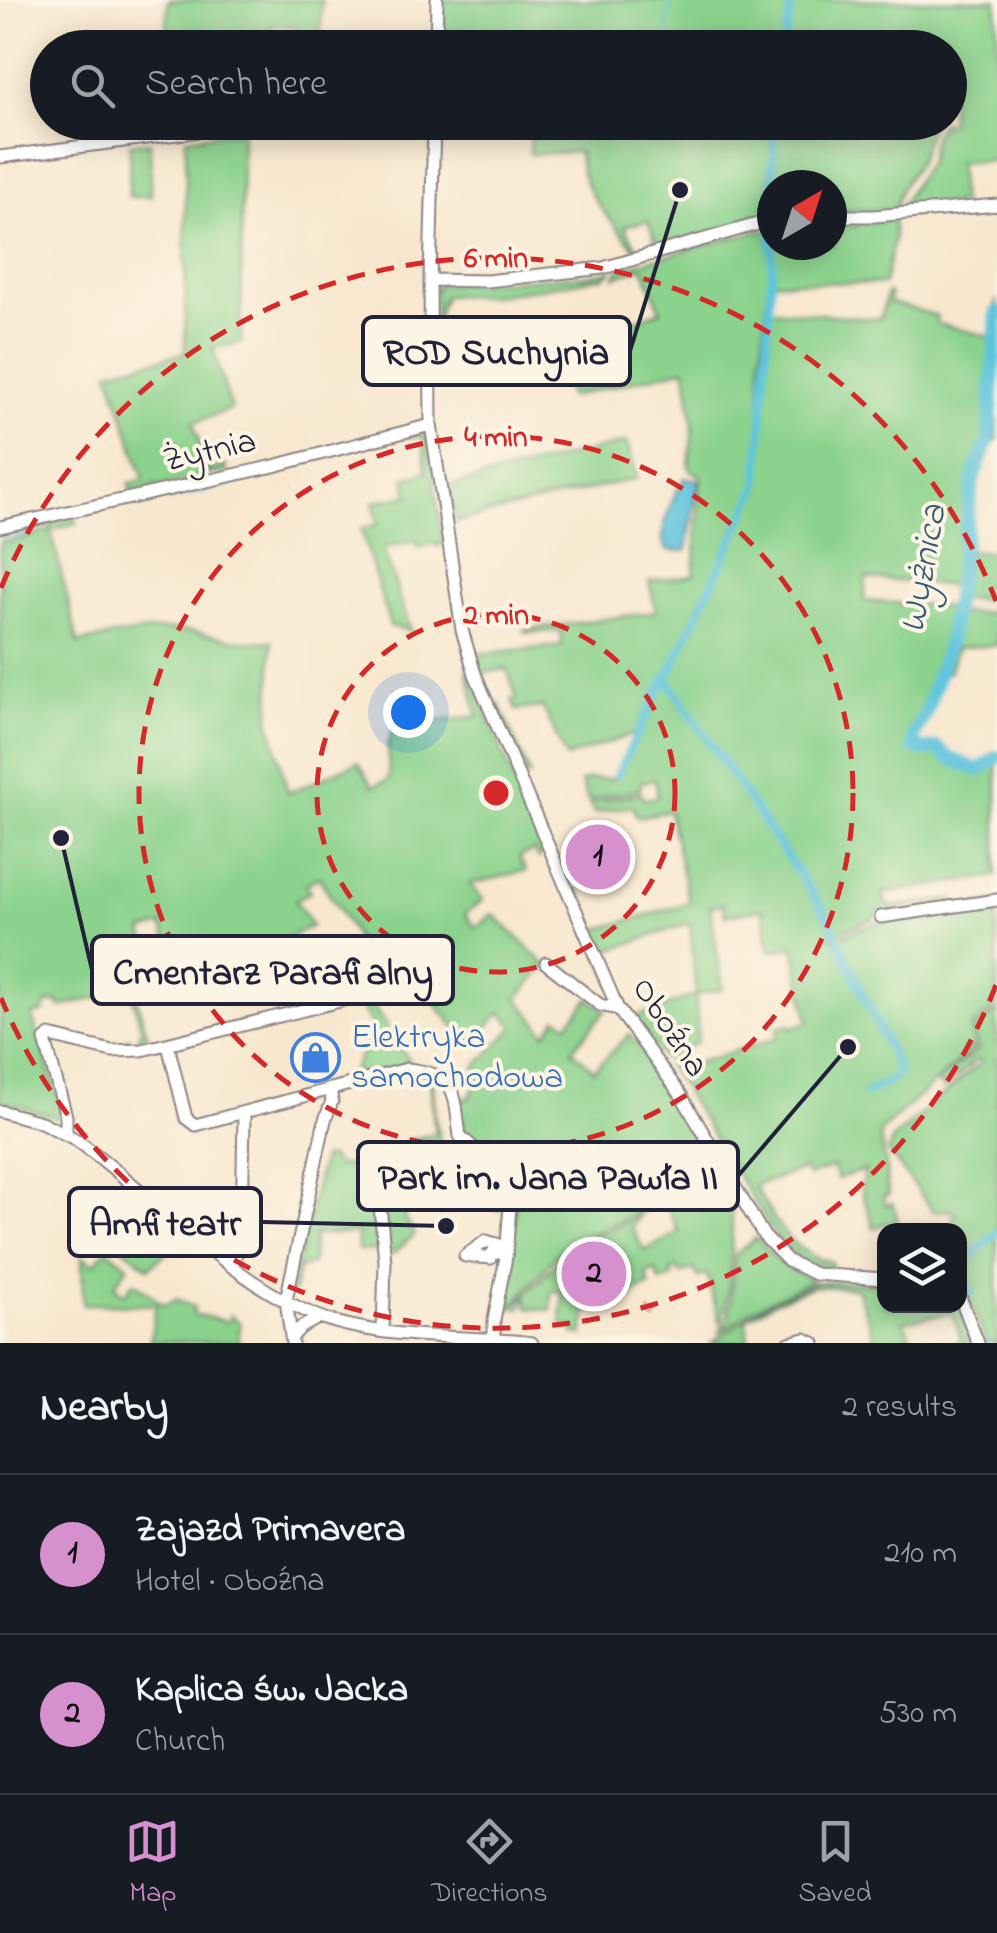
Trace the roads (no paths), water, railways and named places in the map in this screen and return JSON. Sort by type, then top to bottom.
[{"type":"street","points":[[436,30],[437,0]]},
{"type":"street","points":[[0,157],[131,140]]},
{"type":"street","name":"Oboźna","points":[[434,140],[431,425],[467,652],[618,1009],[667,1073],[772,1246],[788,1261],[815,1274],[877,1279]]},
{"type":"street","points":[[847,216],[997,205]]},
{"type":"street","points":[[430,280],[487,281],[603,268],[757,224]]},
{"type":"street","name":"Żytnia","points":[[0,527],[270,467],[431,425]]},
{"type":"street","points":[[881,917],[997,900]]},
{"type":"street","points":[[546,963],[600,1005],[618,1009]]},
{"type":"street","points":[[66,1133],[66,1116],[45,1040],[55,1035],[117,1052],[168,1045],[352,998]]},
{"type":"street","points":[[168,1045],[185,1114],[190,1123],[198,1125],[407,1069],[439,1079],[457,1097],[460,1136],[484,1158],[511,1193],[494,1341]]},
{"type":"street","points":[[292,1341],[286,1300],[332,1100],[330,1089]]},
{"type":"street","points":[[0,1110],[66,1133],[233,1264],[286,1300],[320,1317],[383,1331],[532,1343]]},
{"type":"street","points":[[233,1264],[242,1230],[244,1113]]},
{"type":"street","points":[[375,1149],[385,1262],[383,1331]]},
{"type":"street","points":[[966,1313],[977,1343]]},
{"type":"street","points":[[292,1341],[300,1328],[320,1317]]},
{"type":"street","points":[[789,1343],[804,1339],[814,1343]]},
{"type":"water","points":[[685,478],[699,480],[687,548],[667,550],[665,525]]},
{"type":"waterway","points":[[667,30],[671,0]]},
{"type":"waterway","points":[[787,30],[792,0]]},
{"type":"waterway","points":[[772,170],[774,140]]},
{"type":"waterway","points":[[772,260],[758,486],[667,679],[829,919],[897,1068],[895,1078],[866,1093]]},
{"type":"waterway","name":"Wyżnica","points":[[997,312],[989,440],[974,475],[949,641],[926,712],[914,735],[914,748],[937,748],[949,758],[979,770],[997,757]]},
{"type":"waterway","points":[[167,500],[239,482]]},
{"type":"waterway","points":[[0,538],[12,538],[42,527]]},
{"type":"waterway","points":[[616,776],[667,675]]},
{"type":"waterway","points":[[967,1260],[997,1233]]},
{"type":"waterway","points":[[967,1287],[973,1294]]},
{"type":"tunnel","points":[[643,1310],[648,1304]]},
{"type":"place","name":"ROD Suchynia","points":[[680,190]]},
{"type":"place","name":"Cmentarz Parafialny","points":[[61,838]]},
{"type":"place","name":"Zajazd Primavera","points":[[598,857]]},
{"type":"place","name":"Park im. Jana Pawła II","points":[[848,1047]]},
{"type":"place","name":"Elektryka samochodowa","points":[[316,1058]]},
{"type":"place","name":"Amfiteatr","points":[[446,1226]]},
{"type":"place","name":"Kaplica św. Jacka","points":[[594,1274]]}]
